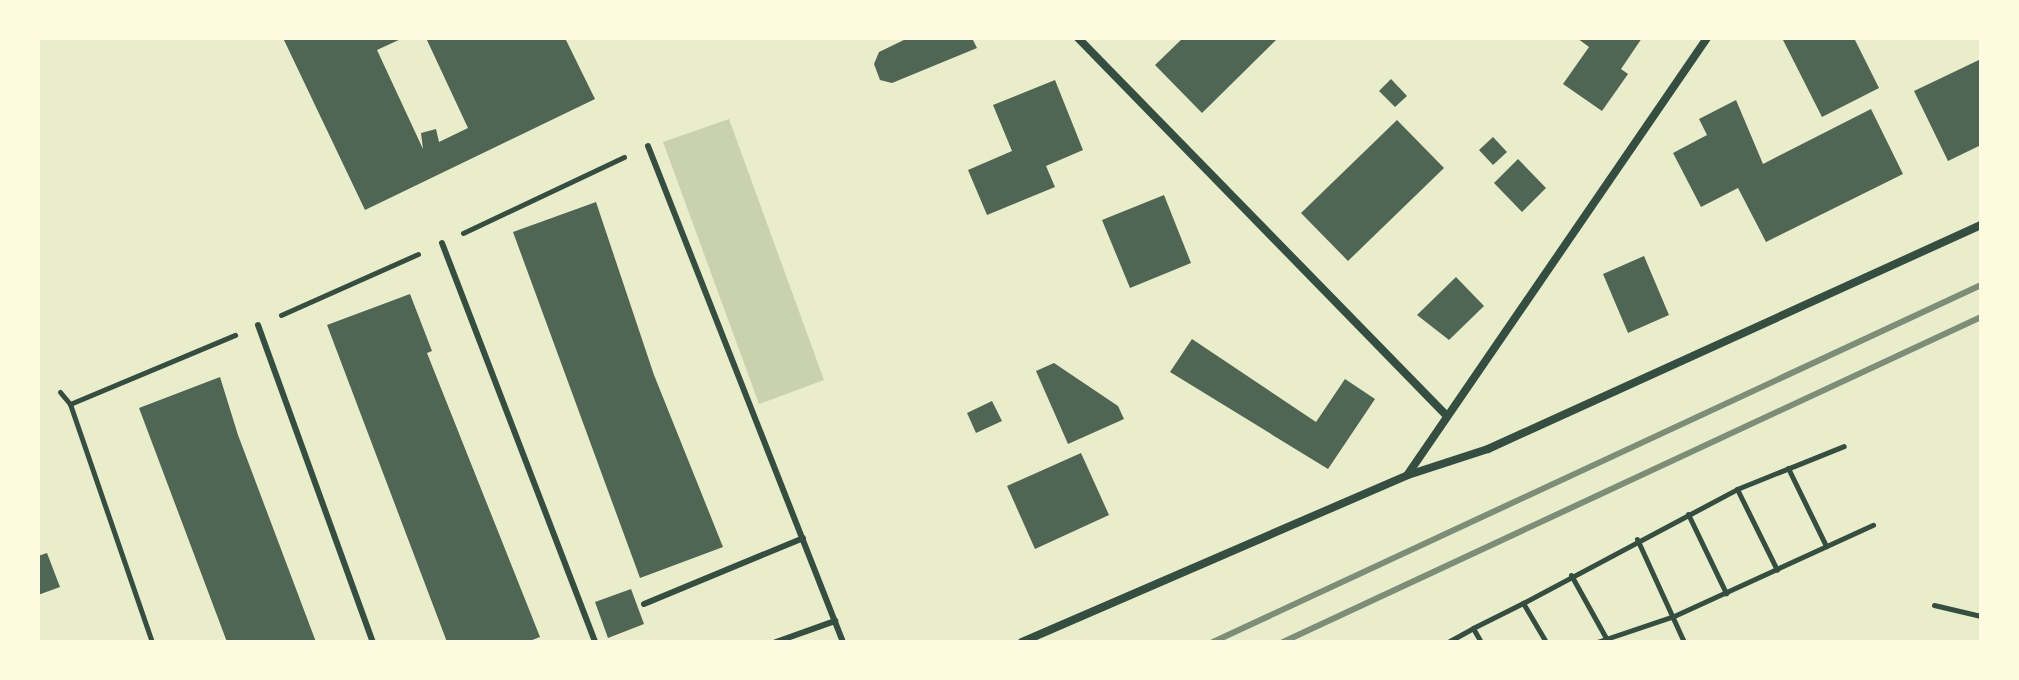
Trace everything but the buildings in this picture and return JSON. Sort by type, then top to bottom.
[{"type":"street","points":[[1078,38],[1446,415]]},
{"type":"street","points":[[1408,475],[1446,415],[1707,38]]},
{"type":"street","points":[[1022,642],[1408,475],[1488,449],[1981,225]]},
{"type":"lane","points":[[648,146],[843,642]]},
{"type":"lane","points":[[442,243],[595,642]]},
{"type":"lane","points":[[258,325],[373,642]]},
{"type":"lane","points":[[644,604],[803,538]]},
{"type":"lane","points":[[776,642],[835,621]]},
{"type":"path","points":[[70,404],[442,243],[648,146]]},
{"type":"path","points":[[60,392],[70,404],[152,642]]},
{"type":"path","points":[[1448,642],[1637,539],[1737,489],[1844,446]]},
{"type":"path","points":[[1788,468],[1826,546]]},
{"type":"path","points":[[1737,489],[1777,570]]},
{"type":"path","points":[[1688,514],[1726,593]]},
{"type":"path","points":[[1597,642],[1674,616],[1873,525]]},
{"type":"path","points":[[1637,539],[1684,642]]},
{"type":"path","points":[[1571,575],[1606,638]]},
{"type":"path","points":[[1523,603],[1546,642]]},
{"type":"path","points":[[1934,605],[1981,616]]},
{"type":"path","points":[[1473,628],[1481,642]]},
{"type":"green space","points":[[729,119],[824,380],[759,404],[663,142]]},
{"type":"railway","points":[[1213,642],[1981,285]]},
{"type":"railway","points":[[1283,642],[1981,317]]}]
